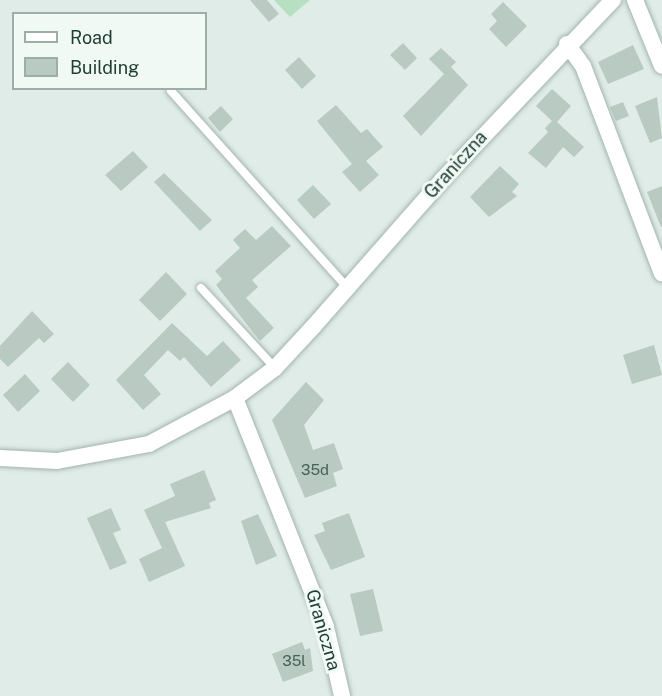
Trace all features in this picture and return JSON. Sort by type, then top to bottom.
[{"type":"street","name":"Graniczna","points":[[0,458],[57,461],[149,444],[235,398],[274,368],[567,44],[613,0]]},
{"type":"street","points":[[635,0],[662,66]]},
{"type":"street","points":[[567,44],[583,66],[662,274]]},
{"type":"street","name":"Graniczna","points":[[235,398],[326,627],[342,696]]},
{"type":"lane","points":[[171,91],[348,288]]},
{"type":"lane","points":[[201,288],[274,368]]},
{"type":"green space","points":[[274,0],[310,0],[290,17]]},
{"type":"building","points":[[250,0],[267,0],[279,14],[269,22]]},
{"type":"building","points":[[503,2],[527,26],[506,47],[489,29],[497,21],[491,14]]},
{"type":"building","points":[[403,43],[417,58],[405,70],[390,55]]},
{"type":"building","points":[[633,45],[644,69],[608,84],[598,62]]},
{"type":"building","points":[[441,48],[456,62],[444,74],[429,59]]},
{"type":"building","points":[[299,57],[316,76],[302,89],[285,70]]},
{"type":"building","points":[[451,67],[468,85],[421,136],[403,116]]},
{"type":"building","points":[[552,89],[571,106],[557,122],[584,147],[574,157],[563,147],[546,168],[528,153],[548,132],[545,128],[552,121],[536,106]]},
{"type":"building","points":[[657,97],[662,138],[650,143],[635,106]]},
{"type":"building","points":[[623,102],[629,116],[616,121],[610,107]]},
{"type":"building","points":[[336,105],[361,133],[367,129],[383,147],[366,161],[379,175],[360,192],[342,172],[352,164],[317,121]]},
{"type":"building","points":[[221,106],[233,119],[220,132],[208,118]]},
{"type":"building","points":[[133,151],[148,167],[121,191],[105,175]]},
{"type":"building","points":[[500,166],[519,184],[512,192],[517,196],[489,217],[470,197]]},
{"type":"building","points":[[164,173],[212,220],[200,231],[154,182]]},
{"type":"building","points":[[313,185],[331,204],[314,219],[297,200]]},
{"type":"building","points":[[662,186],[662,227],[661,227],[647,192]]},
{"type":"building","points":[[272,226],[291,246],[252,280],[258,287],[246,298],[274,328],[260,341],[216,285],[222,279],[215,271],[240,248],[233,240],[245,229],[256,240]]},
{"type":"building","points":[[166,272],[187,294],[160,321],[139,300]]},
{"type":"building","points":[[32,311],[54,334],[44,343],[39,338],[8,367],[0,359],[0,346]]},
{"type":"building","points":[[172,323],[207,356],[223,341],[241,360],[211,387],[184,357],[180,361],[168,350],[144,375],[161,394],[143,410],[116,380]]},
{"type":"building","points":[[654,345],[662,375],[632,384],[623,355]]},
{"type":"building","points":[[68,362],[90,385],[73,402],[51,379]]},
{"type":"building","points":[[25,374],[40,391],[18,412],[3,395]]},
{"type":"building","points":[[306,382],[324,400],[304,425],[313,450],[334,443],[343,469],[333,473],[337,486],[305,498],[272,420]]},
{"type":"building","points":[[204,470],[216,500],[209,503],[211,508],[165,522],[185,566],[149,582],[139,559],[162,548],[144,510],[175,496],[170,484]]},
{"type":"building","points":[[111,508],[121,530],[113,533],[127,563],[110,570],[87,518]]},
{"type":"building","points":[[349,513],[365,557],[331,570],[314,535],[325,531],[322,523]]},
{"type":"building","points":[[258,514],[277,556],[256,565],[241,521]]},
{"type":"building","points":[[373,589],[383,631],[360,636],[350,594]]},
{"type":"building","points":[[302,642],[305,650],[310,648],[313,671],[283,682],[272,654]]}]
